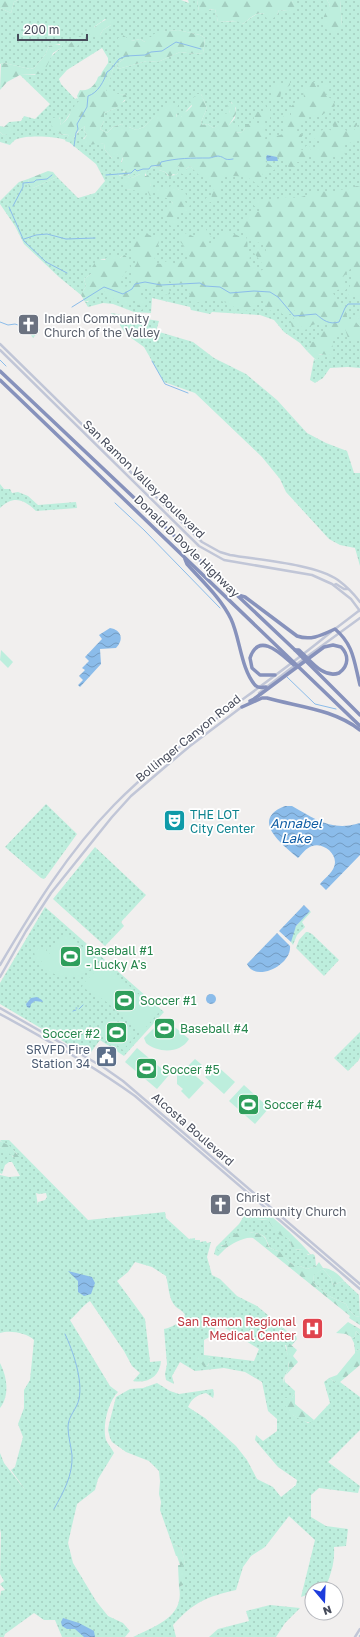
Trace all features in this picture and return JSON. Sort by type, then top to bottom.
[{"type":"highway","name":"Donald D Doyle Highway","points":[[0,371],[295,650],[360,715]]},
{"type":"highway","name":"Donald D Doyle Highway","points":[[0,380],[360,726]]},
{"type":"highway","points":[[184,558],[187,564],[228,613],[236,632],[246,669],[254,685],[258,688],[266,687]]},
{"type":"highway","points":[[237,595],[245,597],[297,636],[314,638],[335,629],[340,633],[351,649],[360,685]]},
{"type":"highway","points":[[275,675],[260,674],[252,668],[250,658],[256,648],[264,645],[272,647],[295,666],[299,667]]},
{"type":"highway","points":[[250,701],[290,670],[311,655],[324,647],[338,646],[346,653],[347,664],[339,673],[328,674],[321,670],[299,650],[295,650]]},
{"type":"highway","points":[[242,707],[262,698],[266,698],[327,712],[345,720],[360,730]]},
{"type":"main road","name":"San Ramon Valley Boulevard","points":[[0,344],[202,542],[220,552],[230,555],[317,570],[338,580],[360,602]]},
{"type":"main road","name":"San Ramon Valley Boulevard","points":[[0,350],[199,546],[224,560],[312,575],[334,585],[351,599],[360,610]]},
{"type":"main road","points":[[334,585],[336,584],[344,589],[348,589]]},
{"type":"main road","name":"Bollinger Canyon Road","points":[[0,965],[30,913],[46,889],[90,832],[114,805],[164,760],[360,610]]},
{"type":"main road","points":[[311,655],[360,618]]},
{"type":"main road","points":[[355,623],[360,622]]},
{"type":"main road","name":"Bollinger Canyon Road","points":[[0,977],[26,931],[51,893],[112,817],[131,796],[190,746],[290,670]]},
{"type":"main road","name":"Alcosta Boulevard","points":[[0,1008],[123,1081],[360,1284]]},
{"type":"main road","name":"Alcosta Boulevard","points":[[0,1014],[60,1048],[119,1084],[135,1096],[360,1290]]},
{"type":"main road","points":[[355,1637],[360,1629]]},
{"type":"green space","points":[[0,0],[18,0],[14,2],[11,13],[0,8]]},
{"type":"green space","points":[[18,0],[181,0],[189,3],[188,0],[197,0],[199,11],[215,9],[218,22],[239,21],[243,24],[258,14],[266,13],[277,15],[279,10],[289,11],[296,8],[292,0],[327,0],[330,5],[328,10],[342,26],[340,0],[360,0],[360,368],[330,368],[323,378],[315,383],[310,380],[314,359],[316,360],[318,354],[324,355],[310,349],[307,351],[300,343],[284,332],[274,320],[260,315],[212,312],[210,314],[191,310],[190,307],[152,298],[151,313],[134,312],[113,304],[103,303],[88,307],[85,302],[88,302],[123,255],[120,258],[101,259],[91,269],[91,274],[84,279],[86,286],[81,295],[59,277],[24,244],[15,226],[0,204],[0,201],[19,182],[28,179],[28,183],[33,188],[57,177],[78,198],[95,193],[105,181],[96,164],[70,143],[78,132],[85,126],[84,131],[87,135],[83,139],[104,144],[105,150],[112,158],[118,154],[121,154],[123,157],[121,162],[129,167],[129,169],[122,172],[119,176],[128,175],[131,173],[140,174],[132,178],[127,177],[126,189],[148,190],[150,195],[151,182],[145,173],[152,167],[160,166],[159,170],[165,172],[168,176],[176,175],[178,173],[178,166],[187,171],[186,169],[190,166],[199,174],[243,132],[236,133],[237,132],[229,125],[235,118],[236,108],[231,102],[229,110],[230,113],[222,123],[213,128],[208,124],[202,125],[201,122],[207,108],[201,94],[181,117],[176,118],[177,114],[157,114],[144,127],[136,130],[129,127],[124,128],[122,124],[113,127],[107,133],[100,129],[104,121],[104,113],[116,108],[119,104],[125,101],[126,95],[105,93],[114,66],[108,63],[108,58],[102,48],[67,70],[59,79],[61,84],[75,99],[77,98],[80,101],[60,126],[61,122],[59,117],[59,134],[69,135],[66,140],[41,136],[17,139],[10,145],[0,142],[0,132],[3,135],[11,133],[6,125],[9,122],[21,121],[24,116],[35,119],[50,104],[20,75],[35,75],[50,57],[61,48],[60,44],[49,46],[45,55],[34,68],[30,69],[4,63],[0,64],[0,8],[11,13],[14,2]],"holes":[[[105,19],[111,25],[103,30],[100,35],[94,27]],[[178,30],[200,35],[205,38],[203,53],[195,54],[180,52],[158,62],[147,61],[118,69],[117,64],[124,59],[131,41],[140,39],[145,42],[164,32]],[[176,188],[179,190],[172,206],[173,203],[162,189],[166,190]]]},
{"type":"green space","points":[[197,0],[292,0],[297,8],[296,12],[279,10],[277,15],[271,20],[267,19],[264,13],[261,13],[250,18],[243,24],[234,21],[218,22],[215,9],[210,9],[207,12],[202,13],[199,11]]},
{"type":"green space","points":[[327,0],[340,0],[342,26],[337,32],[333,33],[326,29],[323,25],[324,16],[330,5]]},
{"type":"green space","points":[[112,18],[111,25],[103,30],[100,35],[90,36],[89,33],[96,26],[105,20]]},
{"type":"green space","points":[[178,30],[200,35],[205,38],[203,53],[195,54],[180,52],[158,62],[147,61],[118,69],[117,64],[124,59],[124,57],[119,49],[118,38],[123,35],[131,41],[140,39],[145,42],[147,38],[155,34],[164,31]]},
{"type":"green space","points":[[80,36],[85,39],[75,48],[71,49],[68,46],[76,37]]},
{"type":"green space","points":[[63,45],[53,53],[46,68],[40,74],[20,75],[7,82],[0,90],[1,64],[4,63],[30,69],[34,68],[45,55],[49,46]]},
{"type":"green space","points":[[108,63],[114,66],[106,92],[126,95],[127,98],[116,108],[104,113],[104,121],[100,129],[107,133],[113,127],[122,124],[124,127],[129,127],[136,130],[144,127],[167,103],[178,105],[176,117],[181,117],[183,113],[192,106],[190,101],[197,94],[201,94],[207,108],[201,122],[202,125],[208,124],[213,128],[221,123],[221,116],[223,114],[230,113],[227,105],[229,102],[235,105],[236,114],[229,125],[237,123],[240,130],[236,133],[243,132],[245,124],[267,124],[264,128],[266,132],[265,139],[268,141],[272,137],[282,135],[286,132],[282,127],[285,120],[283,116],[286,113],[290,113],[290,116],[292,117],[294,115],[290,108],[296,101],[304,98],[303,87],[312,82],[316,82],[315,85],[317,88],[328,82],[331,85],[326,95],[327,97],[333,99],[335,106],[322,115],[307,116],[295,132],[303,135],[299,149],[303,150],[309,145],[311,150],[316,149],[320,144],[319,137],[309,141],[308,137],[311,134],[317,133],[324,129],[333,132],[335,129],[331,123],[333,120],[336,120],[340,126],[348,132],[354,122],[357,123],[354,129],[356,131],[360,129],[360,134],[358,139],[344,146],[345,153],[341,156],[332,155],[329,163],[320,160],[318,164],[311,154],[308,155],[307,159],[305,158],[302,162],[296,162],[296,165],[291,169],[277,156],[265,155],[264,157],[266,162],[275,169],[263,173],[261,185],[258,186],[251,179],[225,175],[218,180],[220,187],[219,199],[208,203],[204,201],[207,197],[211,199],[214,186],[206,175],[199,175],[190,166],[186,169],[190,173],[187,176],[180,173],[180,167],[178,166],[178,173],[176,175],[173,174],[170,177],[165,172],[159,170],[158,168],[160,166],[152,167],[145,173],[145,176],[148,175],[152,182],[150,185],[153,187],[154,192],[150,196],[147,190],[145,194],[140,195],[138,191],[126,189],[123,181],[127,177],[132,178],[140,174],[134,174],[131,177],[131,173],[125,176],[117,175],[118,171],[124,172],[129,167],[125,168],[121,165],[123,158],[121,154],[118,154],[116,158],[112,158],[105,150],[104,144],[90,145],[82,142],[87,135],[84,131],[85,126],[77,132],[71,143],[65,141],[69,135],[55,133],[52,128],[51,121],[53,118],[59,117],[61,122],[60,125],[64,122],[69,116],[71,109],[79,101],[77,96],[80,90],[89,89],[94,85]]},
{"type":"green space","points":[[286,80],[290,81],[290,85],[281,93],[280,98],[277,101],[273,99],[271,95],[274,85],[277,83],[283,84]]},
{"type":"green space","points":[[261,102],[270,109],[270,119],[267,121],[254,119],[253,114],[256,111],[264,114],[264,110],[260,106]]},
{"type":"green space","points":[[6,125],[15,129],[11,134],[3,135],[0,132],[0,126],[4,127]]},
{"type":"green space","points":[[48,171],[53,172],[57,177],[33,188],[29,187],[28,179]]},
{"type":"green space","points":[[171,185],[174,185],[179,190],[184,190],[187,197],[183,201],[190,205],[187,211],[175,214],[177,228],[175,229],[170,225],[165,216],[165,210],[171,207],[173,203],[169,199],[155,192],[157,189],[169,189]]},
{"type":"green space","points":[[357,186],[360,187],[360,296],[348,295],[353,271],[351,268],[343,277],[346,290],[341,289],[334,291],[333,293],[339,304],[345,309],[348,320],[352,319],[360,312],[360,318],[355,321],[360,327],[360,337],[358,337],[353,344],[348,338],[345,329],[342,327],[340,332],[332,341],[333,351],[331,355],[318,354],[319,358],[316,360],[307,351],[310,349],[309,345],[312,342],[317,341],[318,336],[329,326],[328,323],[319,323],[306,330],[300,326],[292,327],[291,323],[294,319],[293,317],[295,310],[292,314],[281,314],[281,309],[279,308],[269,311],[262,300],[257,301],[256,304],[252,305],[246,311],[221,301],[209,299],[195,303],[188,300],[191,289],[188,285],[173,284],[169,280],[167,282],[170,294],[164,295],[164,289],[157,291],[153,287],[144,288],[142,292],[136,294],[140,298],[145,298],[148,302],[142,310],[138,309],[140,301],[132,299],[130,302],[125,304],[114,299],[102,290],[96,298],[85,302],[81,295],[86,286],[84,279],[91,274],[91,269],[97,259],[105,260],[108,256],[114,253],[120,258],[124,255],[126,256],[130,266],[129,271],[124,273],[120,284],[123,287],[131,286],[132,271],[137,263],[137,260],[131,256],[133,249],[130,248],[138,236],[146,232],[149,235],[160,237],[154,261],[155,263],[161,264],[167,261],[170,265],[178,264],[186,259],[193,258],[186,255],[183,245],[178,239],[181,235],[187,233],[196,238],[203,228],[205,228],[212,238],[207,244],[209,245],[228,231],[243,238],[245,235],[250,256],[249,262],[260,271],[264,269],[263,266],[252,249],[257,247],[264,252],[266,251],[265,245],[261,242],[257,243],[242,231],[240,226],[251,213],[263,211],[260,207],[254,206],[255,201],[287,197],[298,198],[319,191],[332,192]]},
{"type":"green space","points":[[111,313],[159,321],[156,331],[193,342],[214,358],[246,374],[277,400],[307,433],[326,443],[347,451],[354,473],[360,473],[360,566],[355,548],[340,545],[329,539],[286,492],[280,479],[262,457],[195,393],[164,382],[144,347],[127,335]]},
{"type":"green space","points":[[35,324],[40,330],[33,338],[28,331]]},
{"type":"green space","points":[[0,484],[4,489],[10,489],[12,493],[18,492],[28,496],[38,505],[76,502],[77,508],[36,511],[23,501],[14,500],[9,501],[0,508]]},
{"type":"green space","points":[[1,650],[13,662],[8,668],[0,660]]},
{"type":"green space","points":[[46,804],[77,834],[44,879],[5,847]]},
{"type":"green space","points":[[95,847],[146,895],[121,922],[124,926],[105,946],[53,899]]},
{"type":"green space","points":[[45,907],[164,1012],[124,1056],[100,1040],[88,1056],[0,1004],[0,983]]},
{"type":"green space","points":[[310,911],[311,912],[302,922],[305,927],[297,935],[293,945],[291,942],[291,937],[295,929],[300,921]]},
{"type":"green space","points":[[306,932],[312,934],[339,960],[324,976],[296,948],[299,940]]},
{"type":"green space","name":"Baseball #1 - Lucky A's","points":[[65,935],[71,937],[97,960],[93,967],[87,972],[80,975],[63,976],[47,971],[41,966],[40,963],[46,956],[39,962],[36,961],[34,952],[40,947],[43,949],[45,947],[48,955]]},
{"type":"green space","points":[[103,963],[159,1012],[142,1032],[135,1029],[122,1015],[104,1000],[82,987],[83,984]]},
{"type":"green space","name":"Soccer #2","points":[[110,1016],[135,1036],[123,1050],[98,1030]]},
{"type":"green space","name":"Baseball #4","points":[[164,1018],[189,1039],[185,1044],[175,1049],[163,1050],[157,1049],[146,1043],[144,1038]]},
{"type":"green space","points":[[360,1032],[360,1057],[348,1071],[334,1058]]},
{"type":"green space","name":"Soccer #5","points":[[137,1048],[169,1075],[157,1089],[125,1062]]},
{"type":"green space","points":[[195,1059],[202,1065],[195,1072],[188,1066]]},
{"type":"green space","points":[[216,1065],[235,1082],[224,1094],[205,1077]]},
{"type":"green space","points":[[185,1067],[204,1083],[189,1099],[181,1091],[183,1089],[177,1084],[177,1076]]},
{"type":"green space","name":"Soccer #4","points":[[244,1085],[269,1108],[255,1124],[229,1101]]},
{"type":"green space","points":[[0,1140],[9,1140],[88,1220],[165,1212],[166,1218],[189,1239],[195,1238],[195,1240],[200,1240],[200,1242],[211,1242],[207,1257],[212,1275],[220,1279],[237,1296],[257,1306],[287,1331],[296,1336],[297,1339],[292,1345],[285,1345],[289,1359],[289,1369],[283,1381],[285,1385],[295,1393],[292,1398],[285,1398],[284,1402],[293,1415],[308,1423],[314,1420],[330,1403],[324,1382],[329,1378],[335,1382],[340,1382],[360,1397],[360,1430],[328,1462],[360,1486],[358,1493],[319,1488],[311,1495],[311,1517],[326,1526],[348,1529],[346,1546],[334,1547],[334,1558],[328,1581],[305,1581],[315,1540],[289,1516],[265,1547],[251,1556],[243,1567],[236,1590],[208,1598],[187,1611],[173,1625],[176,1637],[133,1637],[159,1624],[173,1613],[180,1597],[179,1587],[183,1585],[183,1566],[185,1563],[181,1547],[172,1544],[160,1510],[161,1502],[159,1494],[159,1471],[149,1461],[126,1452],[112,1442],[110,1438],[108,1430],[116,1397],[130,1389],[143,1388],[157,1383],[170,1391],[179,1394],[213,1389],[213,1398],[206,1393],[200,1395],[193,1399],[188,1407],[205,1418],[236,1446],[247,1460],[257,1479],[273,1487],[281,1497],[296,1485],[297,1480],[278,1467],[255,1440],[256,1435],[263,1441],[277,1431],[277,1419],[268,1411],[262,1382],[245,1372],[224,1368],[195,1371],[180,1362],[172,1376],[174,1384],[166,1380],[165,1374],[167,1364],[164,1329],[176,1324],[185,1315],[173,1304],[171,1300],[166,1276],[152,1267],[135,1262],[128,1272],[117,1281],[145,1319],[150,1362],[161,1361],[156,1375],[148,1380],[138,1382],[133,1381],[140,1373],[132,1366],[124,1351],[90,1301],[84,1305],[70,1320],[110,1386],[118,1392],[111,1402],[105,1421],[106,1440],[114,1453],[98,1479],[95,1490],[77,1504],[68,1543],[73,1563],[96,1601],[108,1616],[123,1623],[130,1631],[125,1637],[62,1637],[55,1620],[44,1620],[34,1613],[5,1634],[4,1637],[0,1637],[0,1597],[1,1591],[5,1590],[0,1584],[4,1581],[0,1574],[0,1453],[4,1463],[26,1491],[11,1470],[15,1467],[23,1437],[18,1424],[24,1408],[24,1390],[30,1380],[34,1340],[18,1333],[0,1333],[0,1175],[9,1177],[20,1176],[12,1162],[5,1165],[2,1174],[0,1173],[0,1147],[10,1153],[13,1157],[17,1154]],"holes":[[[36,1193],[46,1193],[47,1197],[45,1200],[38,1202],[38,1206]],[[218,1323],[224,1323],[225,1328],[259,1349],[254,1361],[204,1355],[204,1340],[215,1334],[215,1326]],[[202,1356],[210,1357],[208,1366],[197,1358]]]},
{"type":"green space","points":[[0,1141],[10,1146],[19,1157],[17,1159],[0,1147]]},
{"type":"green space","points":[[253,1208],[262,1210],[272,1217],[295,1237],[311,1255],[305,1253],[303,1249],[293,1250],[289,1239],[276,1233],[268,1220],[262,1219],[253,1221],[244,1216],[244,1213]]},
{"type":"green space","points":[[244,1216],[251,1219],[268,1220],[280,1233],[289,1239],[292,1247],[296,1250],[303,1249],[308,1255],[313,1254],[315,1256],[316,1266],[307,1269],[300,1266],[295,1266],[278,1251],[270,1248],[265,1237],[251,1232],[237,1234],[228,1240],[225,1245],[221,1245],[219,1250],[223,1248],[225,1249],[218,1256],[214,1254],[216,1247],[239,1224]]},
{"type":"green space","points":[[244,1230],[263,1236],[270,1248],[280,1252],[295,1266],[300,1266],[307,1269],[316,1266],[319,1262],[323,1268],[329,1269],[338,1274],[344,1281],[333,1285],[331,1278],[323,1269],[314,1275],[313,1282],[327,1295],[346,1304],[355,1316],[360,1317],[360,1325],[349,1318],[350,1316],[253,1238],[242,1239],[225,1249],[223,1248],[217,1251],[219,1246],[225,1245],[232,1236]]},
{"type":"green space","points":[[323,1269],[331,1278],[333,1285],[344,1281],[359,1295],[360,1317],[355,1316],[346,1304],[327,1295],[313,1282],[314,1274]]},
{"type":"green space","points":[[348,1322],[360,1329],[360,1335],[356,1331],[353,1338],[346,1334],[336,1333]]},
{"type":"green space","points":[[257,1331],[259,1333],[258,1336],[254,1338],[256,1342],[250,1343],[247,1333]]},
{"type":"green space","points":[[356,1331],[360,1335],[360,1349],[355,1351],[354,1343],[351,1337],[353,1338],[355,1336]]},
{"type":"green space","points":[[286,1343],[290,1344],[297,1350],[293,1356],[298,1362],[285,1376],[289,1369]]},
{"type":"green space","points":[[360,1349],[360,1365],[340,1382],[335,1382],[329,1378],[337,1375],[355,1351]]},
{"type":"green space","points":[[199,1355],[212,1358],[206,1368],[197,1358]]},
{"type":"green space","points":[[0,1363],[6,1380],[6,1392],[0,1408]]},
{"type":"green space","points":[[284,1378],[285,1382],[295,1391],[295,1393],[284,1386]]},
{"type":"green space","points":[[295,1393],[295,1404],[314,1420],[312,1422],[306,1422],[287,1410],[283,1399],[292,1398]]},
{"type":"green space","points":[[172,1544],[181,1547],[185,1562],[183,1569],[185,1579],[183,1585],[179,1587],[178,1565],[180,1565]]},
{"type":"green space","points":[[304,1585],[304,1596],[301,1597]]},
{"type":"green space","points":[[270,1605],[300,1608],[285,1623],[276,1637],[209,1637],[218,1629],[249,1621],[246,1611]]},
{"type":"water","points":[[267,155],[277,157],[278,161],[267,161]]},
{"type":"water","points":[[110,628],[119,633],[121,639],[119,645],[116,648],[100,649],[101,664],[80,687],[78,685],[83,680],[79,676],[85,670],[82,668],[89,661],[85,657],[102,639],[99,635]]},
{"type":"water","name":"Annabel Lake","points":[[285,806],[292,806],[324,823],[332,825],[341,826],[360,823],[360,855],[326,890],[320,884],[332,871],[335,862],[329,850],[317,845],[312,846],[298,858],[278,840],[272,832],[269,825],[270,818],[275,812]]},
{"type":"water","points":[[304,905],[310,911],[296,926],[291,942],[279,931]]},
{"type":"water","points":[[277,933],[290,946],[289,953],[285,960],[279,965],[265,972],[257,972],[251,969],[247,964]]},
{"type":"water","points":[[211,994],[216,999],[211,1004],[206,999]]},
{"type":"water","points":[[37,997],[43,1002],[35,1001],[31,1004],[30,1008],[27,1007],[26,1004],[31,998]]},
{"type":"water","points":[[68,1271],[92,1277],[95,1283],[91,1294],[84,1296],[78,1292],[78,1281]]},
{"type":"water","points":[[63,1618],[79,1623],[94,1631],[95,1637],[84,1637],[75,1629],[67,1629],[62,1626],[61,1622]]},
{"type":"waterway","points":[[74,146],[78,129],[77,124],[87,107],[88,96],[98,89],[107,72],[119,59],[126,56],[145,55],[151,52],[162,51],[176,42],[201,49]]},
{"type":"waterway","points":[[106,175],[131,173],[135,169],[137,171],[149,169],[151,166],[160,165],[161,162],[173,160],[210,158],[218,156],[228,160],[233,159]]},
{"type":"waterway","points":[[13,206],[23,187],[23,183],[47,179],[52,175]]},
{"type":"waterway","points":[[9,207],[24,241],[46,262],[67,273]]},
{"type":"waterway","points":[[24,239],[36,235],[47,234],[66,239],[95,238]]},
{"type":"waterway","points":[[72,307],[104,287],[123,294],[132,289],[135,284],[145,282],[161,285],[200,283],[205,286],[220,287],[230,293],[254,291],[270,292],[278,297],[294,316],[316,314],[324,320],[332,323],[339,322],[348,304],[360,304]]},
{"type":"waterway","points":[[0,322],[8,325],[15,324],[30,329]]},
{"type":"waterway","points":[[0,360],[6,366]]},
{"type":"waterway","points":[[152,361],[165,384],[188,393]]},
{"type":"waterway","points":[[115,503],[144,530],[220,608]]},
{"type":"waterway","points":[[287,677],[315,704],[336,709]]},
{"type":"waterway","points":[[79,1009],[83,1005]]},
{"type":"waterway","points":[[54,1509],[64,1489],[71,1469],[72,1455],[68,1434],[68,1423],[78,1403],[80,1391],[80,1383],[76,1366],[65,1334]]},
{"type":"place","name":"Indian Community Church of the Valley","points":[[29,325]]},
{"type":"place","name":"THE LOT City Center","points":[[174,821]]},
{"type":"place","name":"Baseball #1 - Lucky A's","points":[[70,957]]},
{"type":"place","name":"Soccer #1","points":[[125,1000]]},
{"type":"place","name":"Baseball #4","points":[[165,1028]]},
{"type":"place","name":"Soccer #2","points":[[116,1033]]},
{"type":"place","name":"SRVFD Fire Station 34","points":[[106,1056]]},
{"type":"place","name":"Soccer #5","points":[[147,1069]]},
{"type":"place","name":"Soccer #4","points":[[249,1104]]},
{"type":"place","name":"Christ Community Church","points":[[220,1204]]},
{"type":"place","name":"San Ramon Regional Medical Center","points":[[312,1328]]}]
